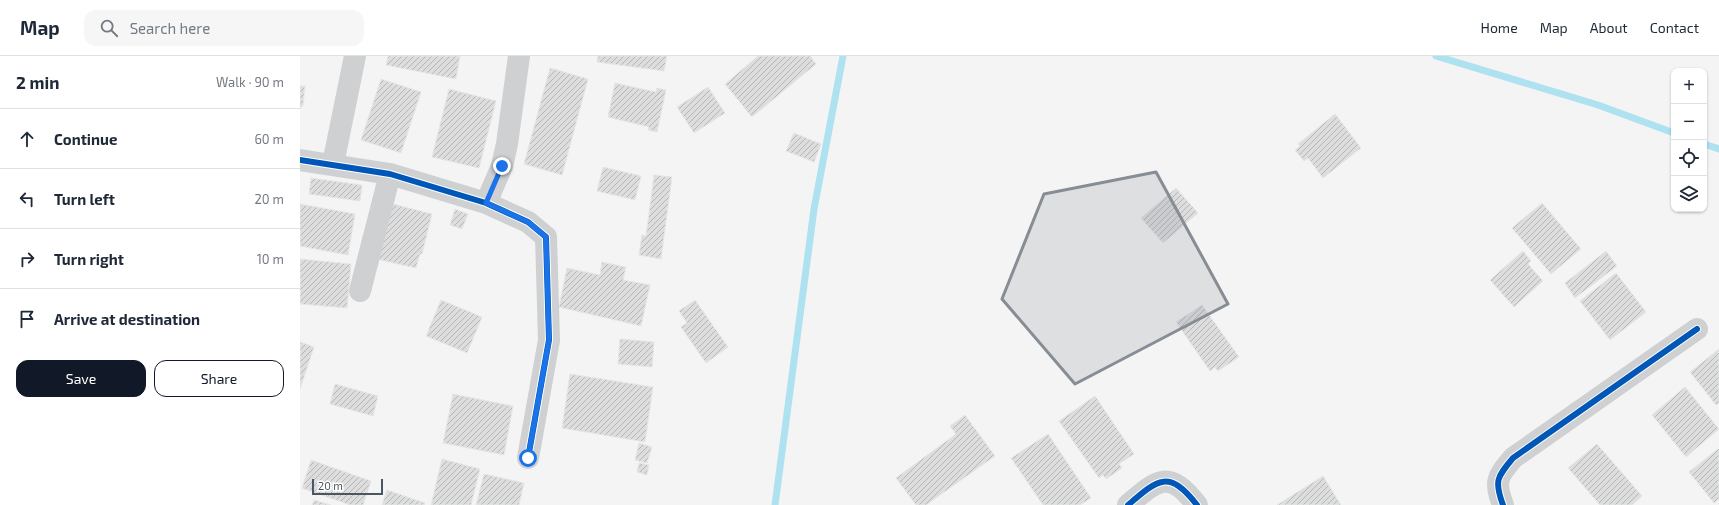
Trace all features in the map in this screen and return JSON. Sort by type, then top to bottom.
[{"type":"street","points":[[333,164],[354,56]]},
{"type":"street","points":[[486,203],[502,166],[507,144],[519,56]]},
{"type":"street","points":[[300,160],[390,174],[486,203],[528,222],[546,237],[549,340],[528,458]]},
{"type":"street","points":[[360,291],[390,174]]},
{"type":"street","points":[[1503,505],[1498,490],[1499,474],[1513,458],[1697,329]]},
{"type":"street","points":[[1128,505],[1146,490],[1160,482],[1171,482],[1186,490],[1197,505]]},
{"type":"highlighted area","points":[[1156,172],[1228,304],[1075,384],[1002,299],[1044,194]]},
{"type":"building","points":[[388,56],[460,56],[456,79],[386,65]]},
{"type":"building","points":[[598,56],[667,56],[664,71],[597,62]]},
{"type":"building","points":[[758,56],[810,56],[816,64],[752,117],[725,84]]},
{"type":"building","points":[[550,68],[588,79],[562,175],[524,164]]},
{"type":"building","points":[[381,79],[421,92],[401,153],[361,140]]},
{"type":"building","points":[[615,83],[656,92],[657,88],[666,90],[657,132],[648,130],[649,127],[608,117]]},
{"type":"building","points":[[300,86],[305,86],[303,105],[300,109]]},
{"type":"building","points":[[708,87],[725,113],[694,133],[677,107]]},
{"type":"building","points":[[449,89],[496,101],[479,168],[432,157]]},
{"type":"building","points":[[1335,114],[1361,148],[1323,178],[1308,158],[1304,161],[1295,150],[1300,146],[1298,144]]},
{"type":"building","points":[[794,133],[821,144],[814,162],[786,151]]},
{"type":"building","points":[[603,167],[641,176],[635,200],[597,191]]},
{"type":"building","points":[[654,175],[672,177],[661,259],[639,255],[642,235],[646,236]]},
{"type":"building","points":[[311,178],[362,185],[360,201],[309,194]]},
{"type":"building","points":[[1176,188],[1198,213],[1163,243],[1141,218]]},
{"type":"building","points":[[1542,203],[1581,249],[1551,274],[1512,228]]},
{"type":"building","points":[[300,204],[355,214],[348,255],[300,246]]},
{"type":"building","points":[[393,204],[432,214],[422,254],[420,254],[416,268],[376,259]]},
{"type":"building","points":[[455,209],[468,214],[462,229],[450,225]]},
{"type":"building","points":[[1523,251],[1531,261],[1528,264],[1543,281],[1514,307],[1490,280]]},
{"type":"building","points":[[1606,251],[1617,266],[1575,298],[1565,283]]},
{"type":"building","points":[[300,259],[351,264],[347,308],[300,304]]},
{"type":"building","points":[[602,262],[626,267],[623,280],[650,285],[641,326],[559,307],[567,268],[600,275]]},
{"type":"building","points":[[1616,273],[1646,312],[1610,340],[1580,301]]},
{"type":"building","points":[[441,300],[482,317],[467,353],[426,336]]},
{"type":"building","points":[[695,300],[728,347],[706,363],[681,327],[687,323],[679,311]]},
{"type":"building","points":[[1202,305],[1239,357],[1218,371],[1215,367],[1210,371],[1176,322]]},
{"type":"building","points":[[620,339],[654,342],[652,367],[618,364]]},
{"type":"building","points":[[300,342],[314,347],[300,389]]},
{"type":"building","points":[[1719,349],[1719,403],[1716,405],[1690,372]]},
{"type":"building","points":[[570,374],[653,387],[645,442],[562,428]]},
{"type":"building","points":[[335,384],[378,396],[373,416],[330,404]]},
{"type":"building","points":[[1685,387],[1719,429],[1686,457],[1652,415]]},
{"type":"building","points":[[453,394],[513,406],[504,455],[443,443]]},
{"type":"building","points":[[1095,396],[1134,454],[1119,464],[1122,468],[1106,479],[1103,475],[1099,478],[1059,421]]},
{"type":"building","points":[[965,415],[995,456],[926,505],[916,505],[896,478],[956,434],[950,426]]},
{"type":"building","points":[[1048,434],[1091,498],[1080,505],[1043,505],[1011,458]]},
{"type":"building","points":[[639,443],[652,447],[647,463],[635,460]]},
{"type":"building","points":[[1597,444],[1642,496],[1632,505],[1600,505],[1568,468]]},
{"type":"building","points":[[1719,448],[1719,499],[1714,503],[1689,472]]},
{"type":"building","points":[[442,459],[480,469],[471,505],[431,505]]},
{"type":"building","points":[[311,460],[371,481],[363,505],[350,505],[302,488]]},
{"type":"building","points":[[639,463],[649,465],[647,475],[637,472]]},
{"type":"building","points":[[484,474],[524,483],[519,505],[476,505]]},
{"type":"building","points":[[1323,476],[1341,505],[1277,505]]},
{"type":"building","points":[[387,490],[425,503],[424,505],[382,505]]},
{"type":"building","points":[[314,500],[331,505],[312,505]]},
{"type":"waterway","points":[[775,505],[814,209],[843,56]]},
{"type":"waterway","points":[[1436,56],[1598,105],[1671,132]]},
{"type":"waterway","points":[[1707,145],[1719,149]]},
{"type":"cycle path","points":[[300,160],[390,174],[486,203],[528,222],[546,237],[549,340],[528,458]]},
{"type":"cycle path","points":[[1503,505],[1498,485],[1500,475],[1513,458],[1697,329]]},
{"type":"cycle path","points":[[1128,505],[1148,489],[1163,482],[1171,482],[1179,486],[1197,505]]},
{"type":"route","points":[[502,166],[486,203],[528,222],[546,237],[549,340],[528,458]]}]
